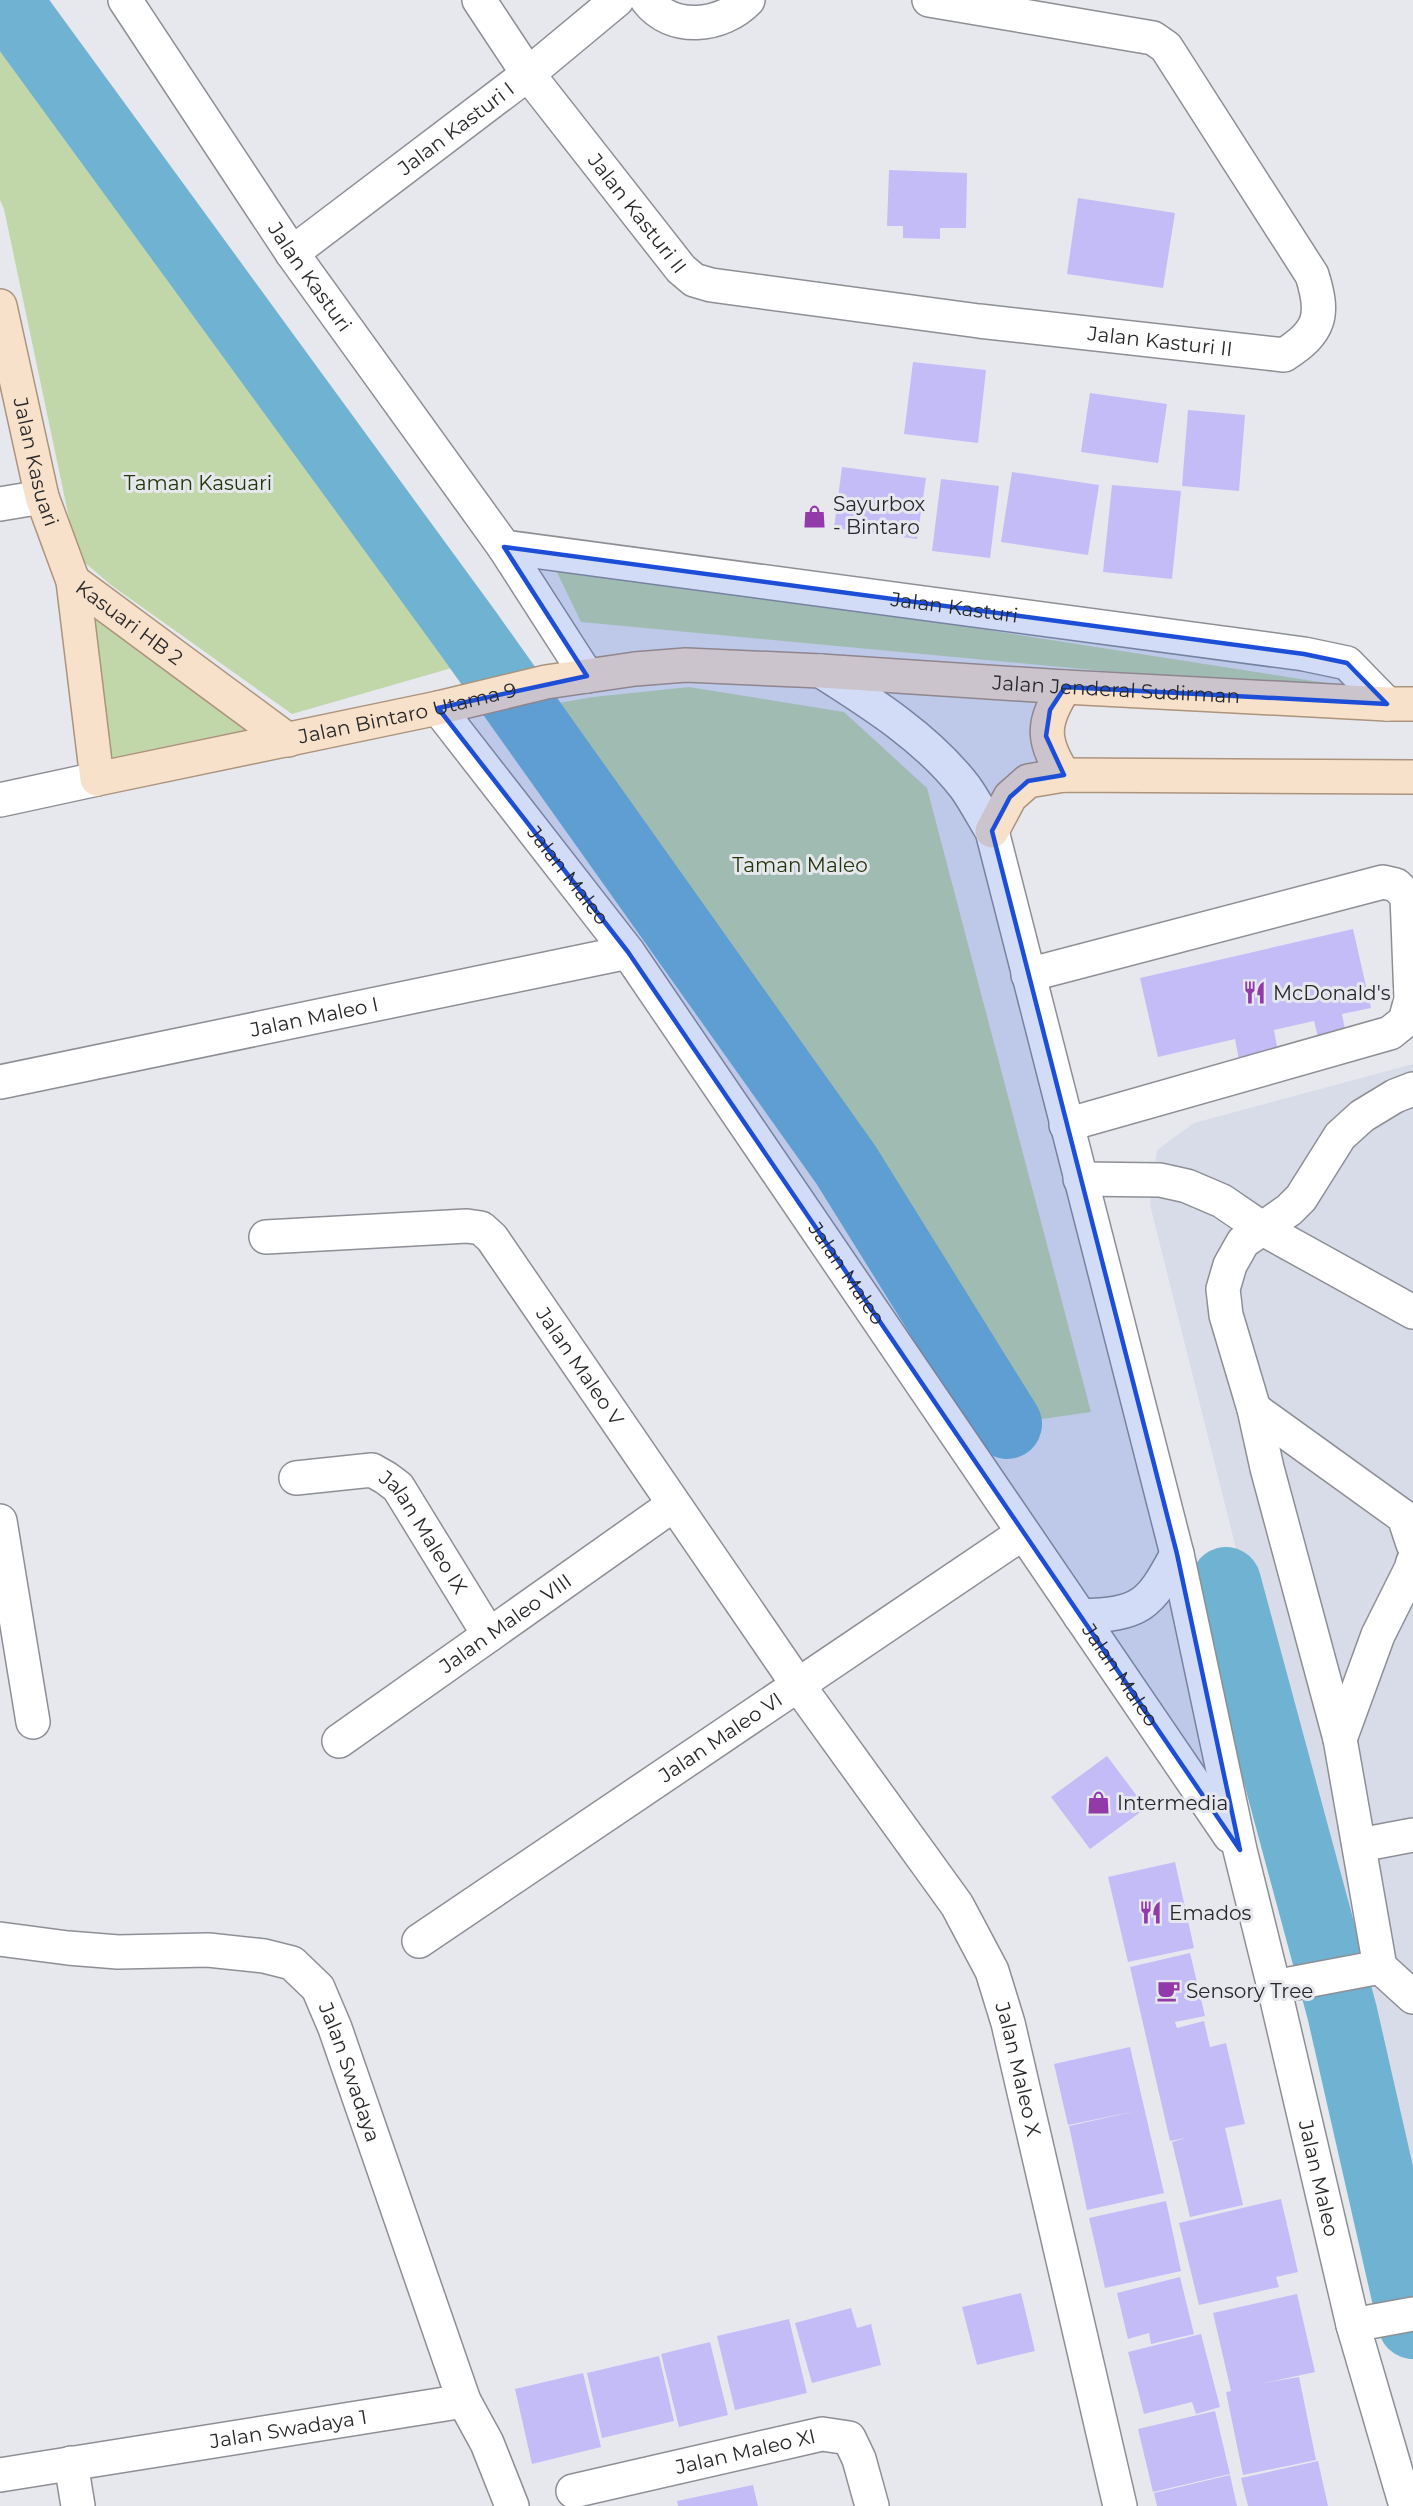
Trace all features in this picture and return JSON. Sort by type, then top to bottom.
[{"type":"main road","name":"Jalan Kasuari","points":[[0,306],[42,497],[73,581]]},
{"type":"main road","name":"Kasuari HB 2","points":[[73,581],[288,740]]},
{"type":"main road","name":"Kasuari HB 2","points":[[73,581],[97,779]]},
{"type":"main road","name":"Jalan Bintaro Utama 9","points":[[97,779],[451,705],[546,682],[635,669],[686,665],[821,670]]},
{"type":"main road","name":"Jalan Jenderal Sudirman","points":[[821,670],[1065,687],[1400,704]]},
{"type":"main road","points":[[1064,775],[1052,756],[1046,736],[1050,710],[1065,687]]},
{"type":"main road","points":[[992,831],[1010,797],[1028,781],[1064,775],[1413,777]]},
{"type":"street","name":"Jalan Kasturi","points":[[125,0],[292,253],[504,547],[587,676]]},
{"type":"street","name":"Jalan Kasturi II","points":[[479,0],[528,74],[681,269],[694,280],[711,285],[979,321],[1284,355],[1306,341],[1316,323],[1320,301],[1312,274],[1166,46],[1153,38],[929,0]]},
{"type":"street","name":"Jalan Kasturi I","points":[[292,253],[528,74],[617,0]]},
{"type":"street","points":[[647,0],[669,17],[692,23],[716,21],[737,11],[748,0]]},
{"type":"street","points":[[0,504],[42,497]]},
{"type":"street","name":"Jalan Kasturi","points":[[504,547],[1304,654],[1347,663],[1400,704]]},
{"type":"street","name":"Jalan Maleo","points":[[821,670],[890,716],[932,752],[966,788],[992,831],[1177,1554],[1240,1850],[1289,1984],[1383,2320],[1406,2506]]},
{"type":"street","name":"Jalan Maleo","points":[[451,705],[628,952],[1240,1850]]},
{"type":"street","name":"Jalan Bintaro Utama 9","points":[[0,800],[97,779]]},
{"type":"street","points":[[1028,975],[1383,882],[1396,885],[1407,896],[1411,999],[1405,1021],[1390,1033],[1066,1125]]},
{"type":"street","name":"Jalan Maleo I","points":[[0,1082],[628,952]]},
{"type":"street","points":[[1366,1970],[1360,1845],[1340,1739],[1267,1468],[1254,1408],[1226,1315],[1223,1289],[1230,1264],[1243,1242],[1290,1210],[1340,1136],[1362,1116],[1395,1096],[1413,1089]]},
{"type":"street","points":[[1080,1179],[1160,1180],[1186,1186],[1222,1201],[1263,1229],[1413,1312]]},
{"type":"street","name":"Jalan Maleo V","points":[[266,1237],[467,1226],[481,1228],[492,1238],[798,1685]]},
{"type":"street","points":[[1254,1408],[1404,1517],[1413,1545],[1411,1569],[1378,1635],[1340,1739]]},
{"type":"street","name":"Jalan Maleo IX","points":[[296,1478],[372,1470],[398,1487],[489,1635]]},
{"type":"street","name":"Jalan Maleo VIII","points":[[339,1741],[673,1505]]},
{"type":"street","points":[[0,1521],[33,1722]]},
{"type":"street","name":"Jalan Maleo VI","points":[[419,1941],[1023,1533]]},
{"type":"street","points":[[1080,1616],[1115,1615],[1141,1606],[1159,1588],[1177,1554]]},
{"type":"street","name":"Jalan Maleo X","points":[[798,1685],[957,1905],[992,1971],[1008,2023],[1120,2506]]},
{"type":"street","points":[[1360,1845],[1413,1835]]},
{"type":"street","name":"Jalan Swadaya","points":[[0,1939],[118,1952],[208,1950],[264,1956],[292,1964],[318,1988],[335,2028],[464,2401]]},
{"type":"street","points":[[1289,1984],[1366,1970],[1413,1997]]},
{"type":"street","points":[[464,2401],[486,2443],[512,2506]]},
{"type":"street","name":"Jalan Swadaya 1","points":[[0,2475],[464,2401]]},
{"type":"street","name":"Jalan Maleo XI","points":[[573,2491],[822,2434],[849,2438],[859,2459],[872,2506]]},
{"type":"street","points":[[71,2463],[78,2506]]},
{"type":"highlighted area","points":[[504,547],[1304,654],[1347,663],[1387,704],[1065,687],[1050,710],[1046,736],[1064,775],[1028,781],[1010,797],[992,831],[1177,1554],[1240,1850],[628,952],[438,708],[587,676]]},
{"type":"shaded area","points":[[1413,1064],[1413,2257],[1150,1205],[1157,1150],[1194,1123]]},
{"type":"green space","name":"Taman Kasuari","points":[[0,0],[12,0],[490,657],[292,714],[111,585],[77,556],[4,209],[0,200]]},
{"type":"green space","points":[[552,562],[1346,686],[1104,671],[581,622]]},
{"type":"green space","points":[[69,590],[280,745],[102,779]]},
{"type":"green space","name":"Taman Maleo","points":[[689,687],[844,712],[927,788],[1091,1412],[1007,1424],[582,794],[517,710],[593,697]]},
{"type":"building","points":[[889,170],[967,173],[966,228],[940,228],[940,239],[903,238],[903,226],[887,226]]},
{"type":"building","points":[[1078,198],[1175,213],[1163,288],[1067,274]]},
{"type":"building","points":[[913,362],[986,370],[978,443],[904,434]]},
{"type":"building","points":[[1090,393],[1167,404],[1158,463],[1081,452]]},
{"type":"building","points":[[1188,410],[1245,415],[1239,491],[1182,486]]},
{"type":"building","points":[[842,467],[926,478],[917,539],[834,528]]},
{"type":"building","points":[[1012,472],[1099,485],[1088,555],[1001,542]]},
{"type":"building","points":[[941,479],[999,486],[990,558],[932,551]]},
{"type":"building","points":[[1112,485],[1181,491],[1172,579],[1103,572]]},
{"type":"building","name":"McDonald's","points":[[1353,929],[1371,1008],[1342,1014],[1346,1035],[1319,1041],[1314,1021],[1274,1030],[1278,1052],[1239,1060],[1235,1039],[1158,1057],[1140,978]]},
{"type":"building","name":"Intermedia","points":[[1107,1756],[1146,1808],[1090,1849],[1051,1797]]},
{"type":"building","name":"Emados","points":[[1175,1862],[1194,1948],[1128,1962],[1108,1877]]},
{"type":"building","points":[[1190,1953],[1205,2016],[1175,2022],[1177,2028],[1204,2021],[1210,2047],[1226,2043],[1245,2124],[1225,2128],[1243,2205],[1190,2217],[1172,2142],[1186,2138],[1170,2141],[1130,1967]]},
{"type":"building","points":[[1130,2047],[1164,2193],[1087,2210],[1069,2126],[1136,2111],[1068,2125],[1054,2064]]},
{"type":"building","points":[[1281,2199],[1298,2272],[1276,2277],[1279,2287],[1199,2305],[1179,2223]]},
{"type":"building","points":[[1166,2201],[1181,2271],[1105,2288],[1089,2218]]},
{"type":"building","points":[[1180,2277],[1194,2334],[1151,2344],[1149,2333],[1128,2339],[1117,2293]]},
{"type":"building","points":[[1021,2293],[1035,2351],[977,2365],[962,2307]]},
{"type":"building","points":[[1297,2294],[1315,2372],[1264,2383],[1299,2377],[1316,2460],[1243,2475],[1226,2392],[1231,2391],[1213,2313]]},
{"type":"building","points":[[851,2308],[857,2328],[871,2324],[881,2365],[812,2383],[795,2323]]},
{"type":"building","points":[[789,2319],[807,2393],[735,2410],[717,2336]]},
{"type":"building","points":[[1201,2334],[1220,2407],[1196,2414],[1192,2402],[1144,2414],[1128,2352]]},
{"type":"building","points":[[710,2342],[728,2415],[679,2427],[661,2354]]},
{"type":"building","points":[[659,2356],[674,2421],[602,2438],[587,2373]]},
{"type":"building","points":[[583,2373],[601,2447],[532,2464],[515,2389]]},
{"type":"building","points":[[1215,2411],[1230,2474],[1153,2492],[1138,2429]]},
{"type":"building","points":[[1318,2461],[1328,2506],[1248,2506],[1241,2478]]},
{"type":"building","points":[[1230,2475],[1237,2506],[1157,2506],[1154,2493]]},
{"type":"building","points":[[753,2485],[758,2506],[678,2506],[677,2501]]},
{"type":"waterway","points":[[6,0],[468,633],[846,1165],[1007,1424]]},
{"type":"waterway","points":[[1226,1582],[1342,2012],[1413,2324]]},
{"type":"place","name":"Sayurbox - Bintaro","points":[[815,516]]},
{"type":"place","name":"McDonald's","points":[[1255,993]]},
{"type":"place","name":"Intermedia","points":[[1099,1803]]},
{"type":"place","name":"Emados","points":[[1151,1913]]},
{"type":"place","name":"Sensory Tree","points":[[1168,1991]]}]
